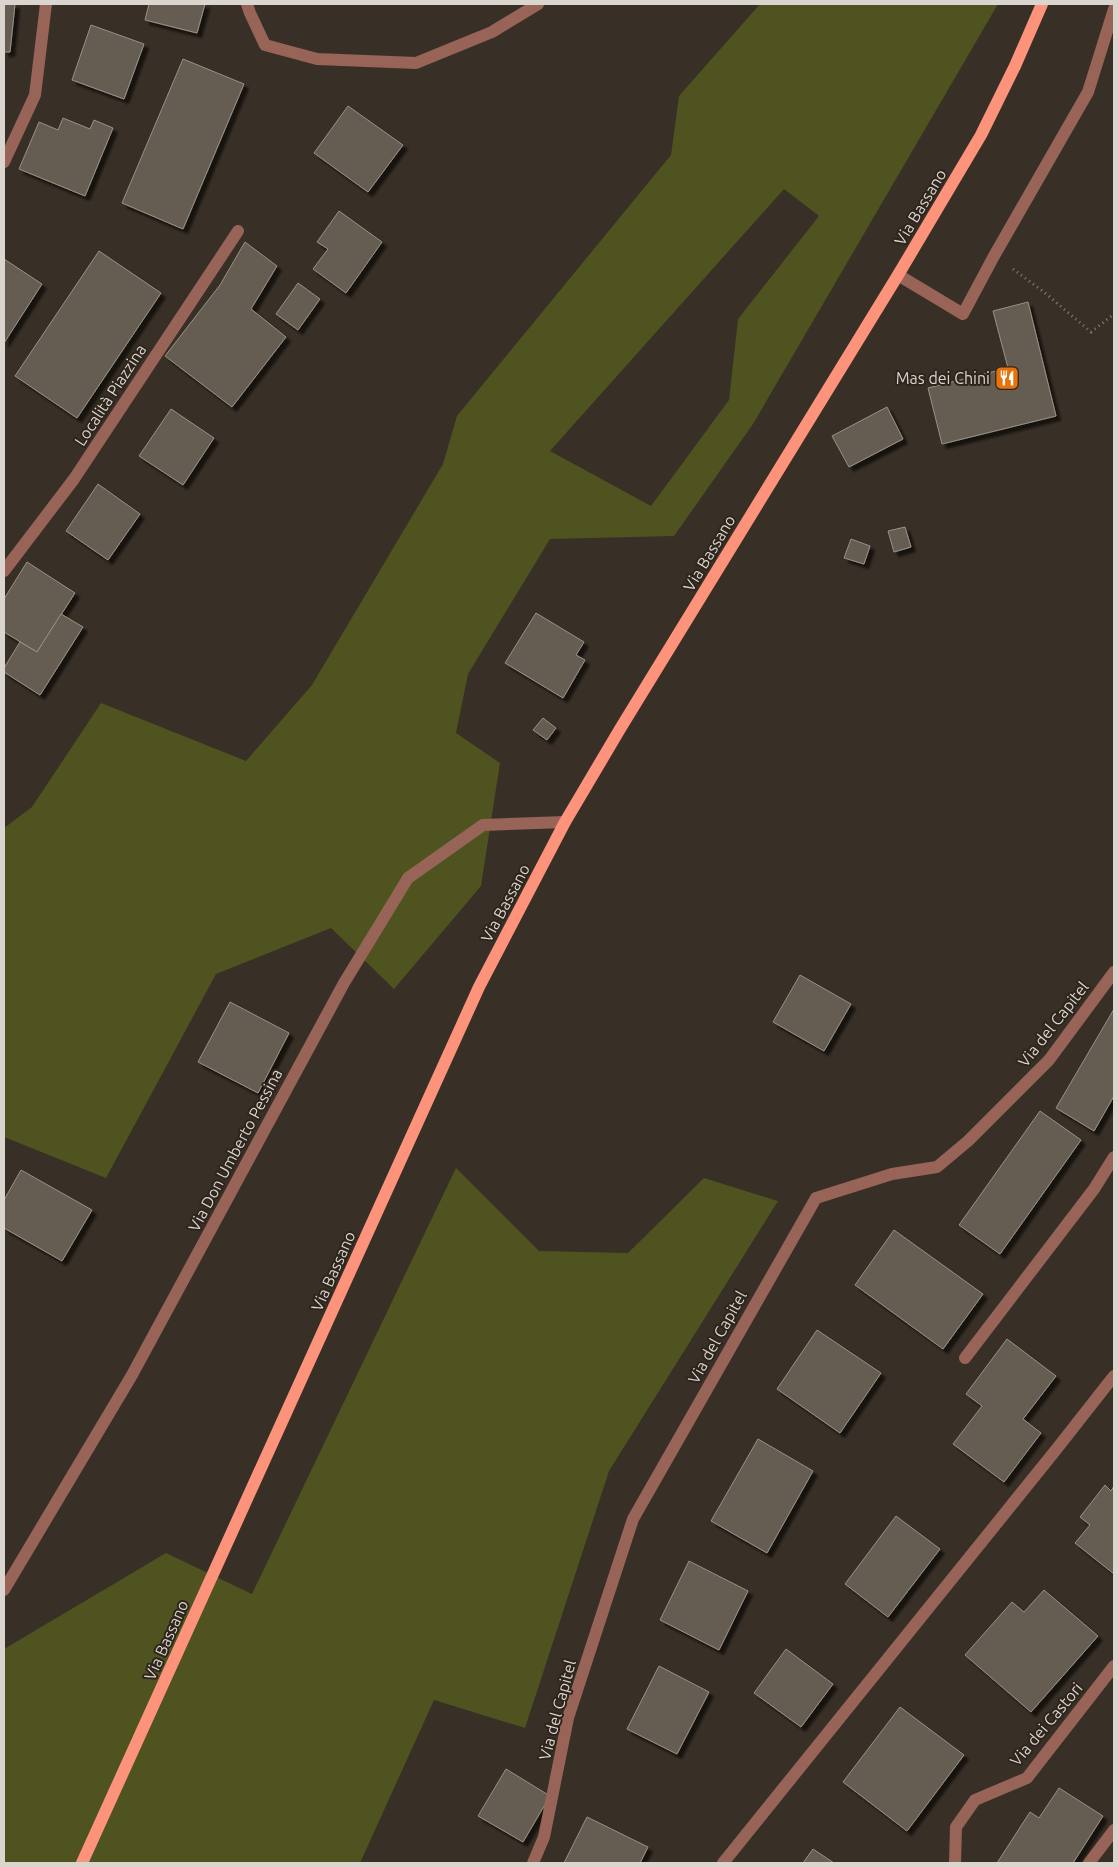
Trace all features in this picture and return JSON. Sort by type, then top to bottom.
[{"type":"main road","name":"Via Bassano","points":[[82,1863],[479,987],[565,822],[898,275],[981,135],[1015,66],[1042,4]]},
{"type":"street","points":[[4,162],[35,94],[46,4]]},
{"type":"street","points":[[247,4],[265,45],[317,59],[416,63],[492,32],[538,4]]},
{"type":"street","points":[[898,275],[963,314],[1088,92],[1114,9]]},
{"type":"street","name":"Località Piazzina","points":[[4,571],[74,479],[238,231]]},
{"type":"street","name":"Via Don Umberto Pessina","points":[[4,1590],[132,1375],[344,983],[408,878],[483,825],[565,822]]},
{"type":"street","name":"Via del Capitel","points":[[533,1863],[544,1837],[568,1718],[634,1519],[816,1198],[892,1174],[937,1167],[968,1141],[1050,1060],[1114,972]]},
{"type":"street","points":[[965,1358],[1094,1189],[1114,1157]]},
{"type":"street","points":[[723,1863],[1114,1376]]},
{"type":"street","name":"Via dei Castori","points":[[955,1863],[956,1827],[975,1800],[1026,1778],[1114,1666]]},
{"type":"street","points":[[1089,1863],[1114,1830]]},
{"type":"path","points":[[994,256],[1044,292],[1091,332],[1114,314]]},
{"type":"green space","points":[[760,4],[998,4],[753,424],[674,536],[550,539],[468,674],[456,733],[500,763],[481,886],[394,989],[331,928],[216,974],[106,1178],[4,1137],[4,828],[32,807],[101,703],[246,761],[312,685],[443,464],[457,416],[671,155],[679,96]],"holes":[[[784,189],[819,216],[738,319],[729,400],[651,506],[550,451]]]},
{"type":"green space","points":[[456,1168],[539,1251],[628,1253],[704,1178],[778,1201],[609,1471],[525,1728],[434,1700],[360,1863],[4,1863],[4,1649],[166,1553],[252,1594]]},
{"type":"building","points":[[4,4],[15,4],[10,52],[4,52]]},
{"type":"building","points":[[149,4],[205,4],[197,33],[145,20]]},
{"type":"building","points":[[91,25],[144,44],[124,99],[72,80]]},
{"type":"building","points":[[183,59],[244,84],[183,229],[122,203]]},
{"type":"building","points":[[348,106],[403,145],[368,192],[314,153]]},
{"type":"building","points":[[63,118],[90,129],[94,120],[113,128],[85,196],[19,169],[39,122],[58,130]]},
{"type":"building","points":[[339,211],[382,242],[346,293],[313,269],[328,249],[317,242]]},
{"type":"building","points":[[245,242],[277,266],[251,309],[286,337],[232,407],[165,356],[220,285]]},
{"type":"building","points":[[99,251],[161,293],[77,418],[15,376]]},
{"type":"building","points":[[4,259],[42,284],[4,343]]},
{"type":"building","points":[[298,283],[320,299],[298,330],[276,314]]},
{"type":"building","name":"Mas dei Chini","points":[[1028,302],[1056,416],[942,444],[928,388],[1008,368],[993,311]]},
{"type":"building","points":[[887,407],[903,439],[849,467],[832,436]]},
{"type":"building","points":[[171,409],[214,438],[183,485],[139,456]]},
{"type":"building","points":[[98,484],[140,514],[108,560],[66,531]]},
{"type":"building","points":[[905,527],[911,547],[894,552],[888,531]]},
{"type":"building","points":[[851,539],[870,546],[864,564],[844,558]]},
{"type":"building","points":[[27,562],[75,593],[37,652],[4,632],[4,599]]},
{"type":"building","points":[[536,613],[584,642],[576,655],[585,660],[563,698],[505,663]]},
{"type":"building","points":[[61,614],[83,627],[40,695],[4,672],[4,668],[20,642],[37,652]]},
{"type":"building","points":[[543,718],[556,728],[547,740],[533,730]]},
{"type":"building","points":[[800,975],[851,1004],[824,1051],[773,1022]]},
{"type":"building","points":[[230,1002],[289,1033],[258,1093],[198,1062]]},
{"type":"building","points":[[1114,1009],[1114,1096],[1094,1131],[1056,1108]]},
{"type":"building","points":[[1040,1111],[1081,1140],[1000,1254],[959,1225]]},
{"type":"building","points":[[21,1170],[92,1210],[62,1261],[4,1228],[4,1200]]},
{"type":"building","points":[[894,1230],[983,1294],[943,1349],[855,1285]]},
{"type":"building","points":[[817,1330],[881,1373],[840,1433],[777,1389]]},
{"type":"building","points":[[1007,1339],[1056,1376],[1023,1419],[1041,1433],[1004,1482],[953,1444],[982,1406],[966,1394]]},
{"type":"building","points":[[758,1439],[813,1471],[767,1553],[711,1521]]},
{"type":"building","points":[[1105,1485],[1111,1491],[1114,1486],[1114,1574],[1075,1543],[1090,1525],[1080,1517]]},
{"type":"building","points":[[896,1516],[940,1549],[888,1617],[845,1584]]},
{"type":"building","points":[[689,1561],[748,1591],[719,1650],[660,1620]]},
{"type":"building","points":[[1044,1590],[1098,1636],[1031,1712],[965,1655],[1012,1602],[1024,1612]]},
{"type":"building","points":[[786,1649],[833,1684],[801,1727],[754,1693]]},
{"type":"building","points":[[659,1666],[709,1692],[677,1754],[627,1729]]},
{"type":"building","points":[[900,1707],[964,1755],[907,1831],[843,1782]]},
{"type":"building","points":[[506,1769],[550,1796],[523,1842],[478,1816]]},
{"type":"building","points":[[1059,1788],[1103,1816],[1073,1863],[997,1863],[1030,1812],[1039,1818]]},
{"type":"building","points":[[587,1817],[648,1847],[640,1863],[564,1863]]},
{"type":"building","points":[[813,1849],[834,1863],[803,1863]]},
{"type":"place","name":"Mas dei Chini","points":[[1007,378]]}]
